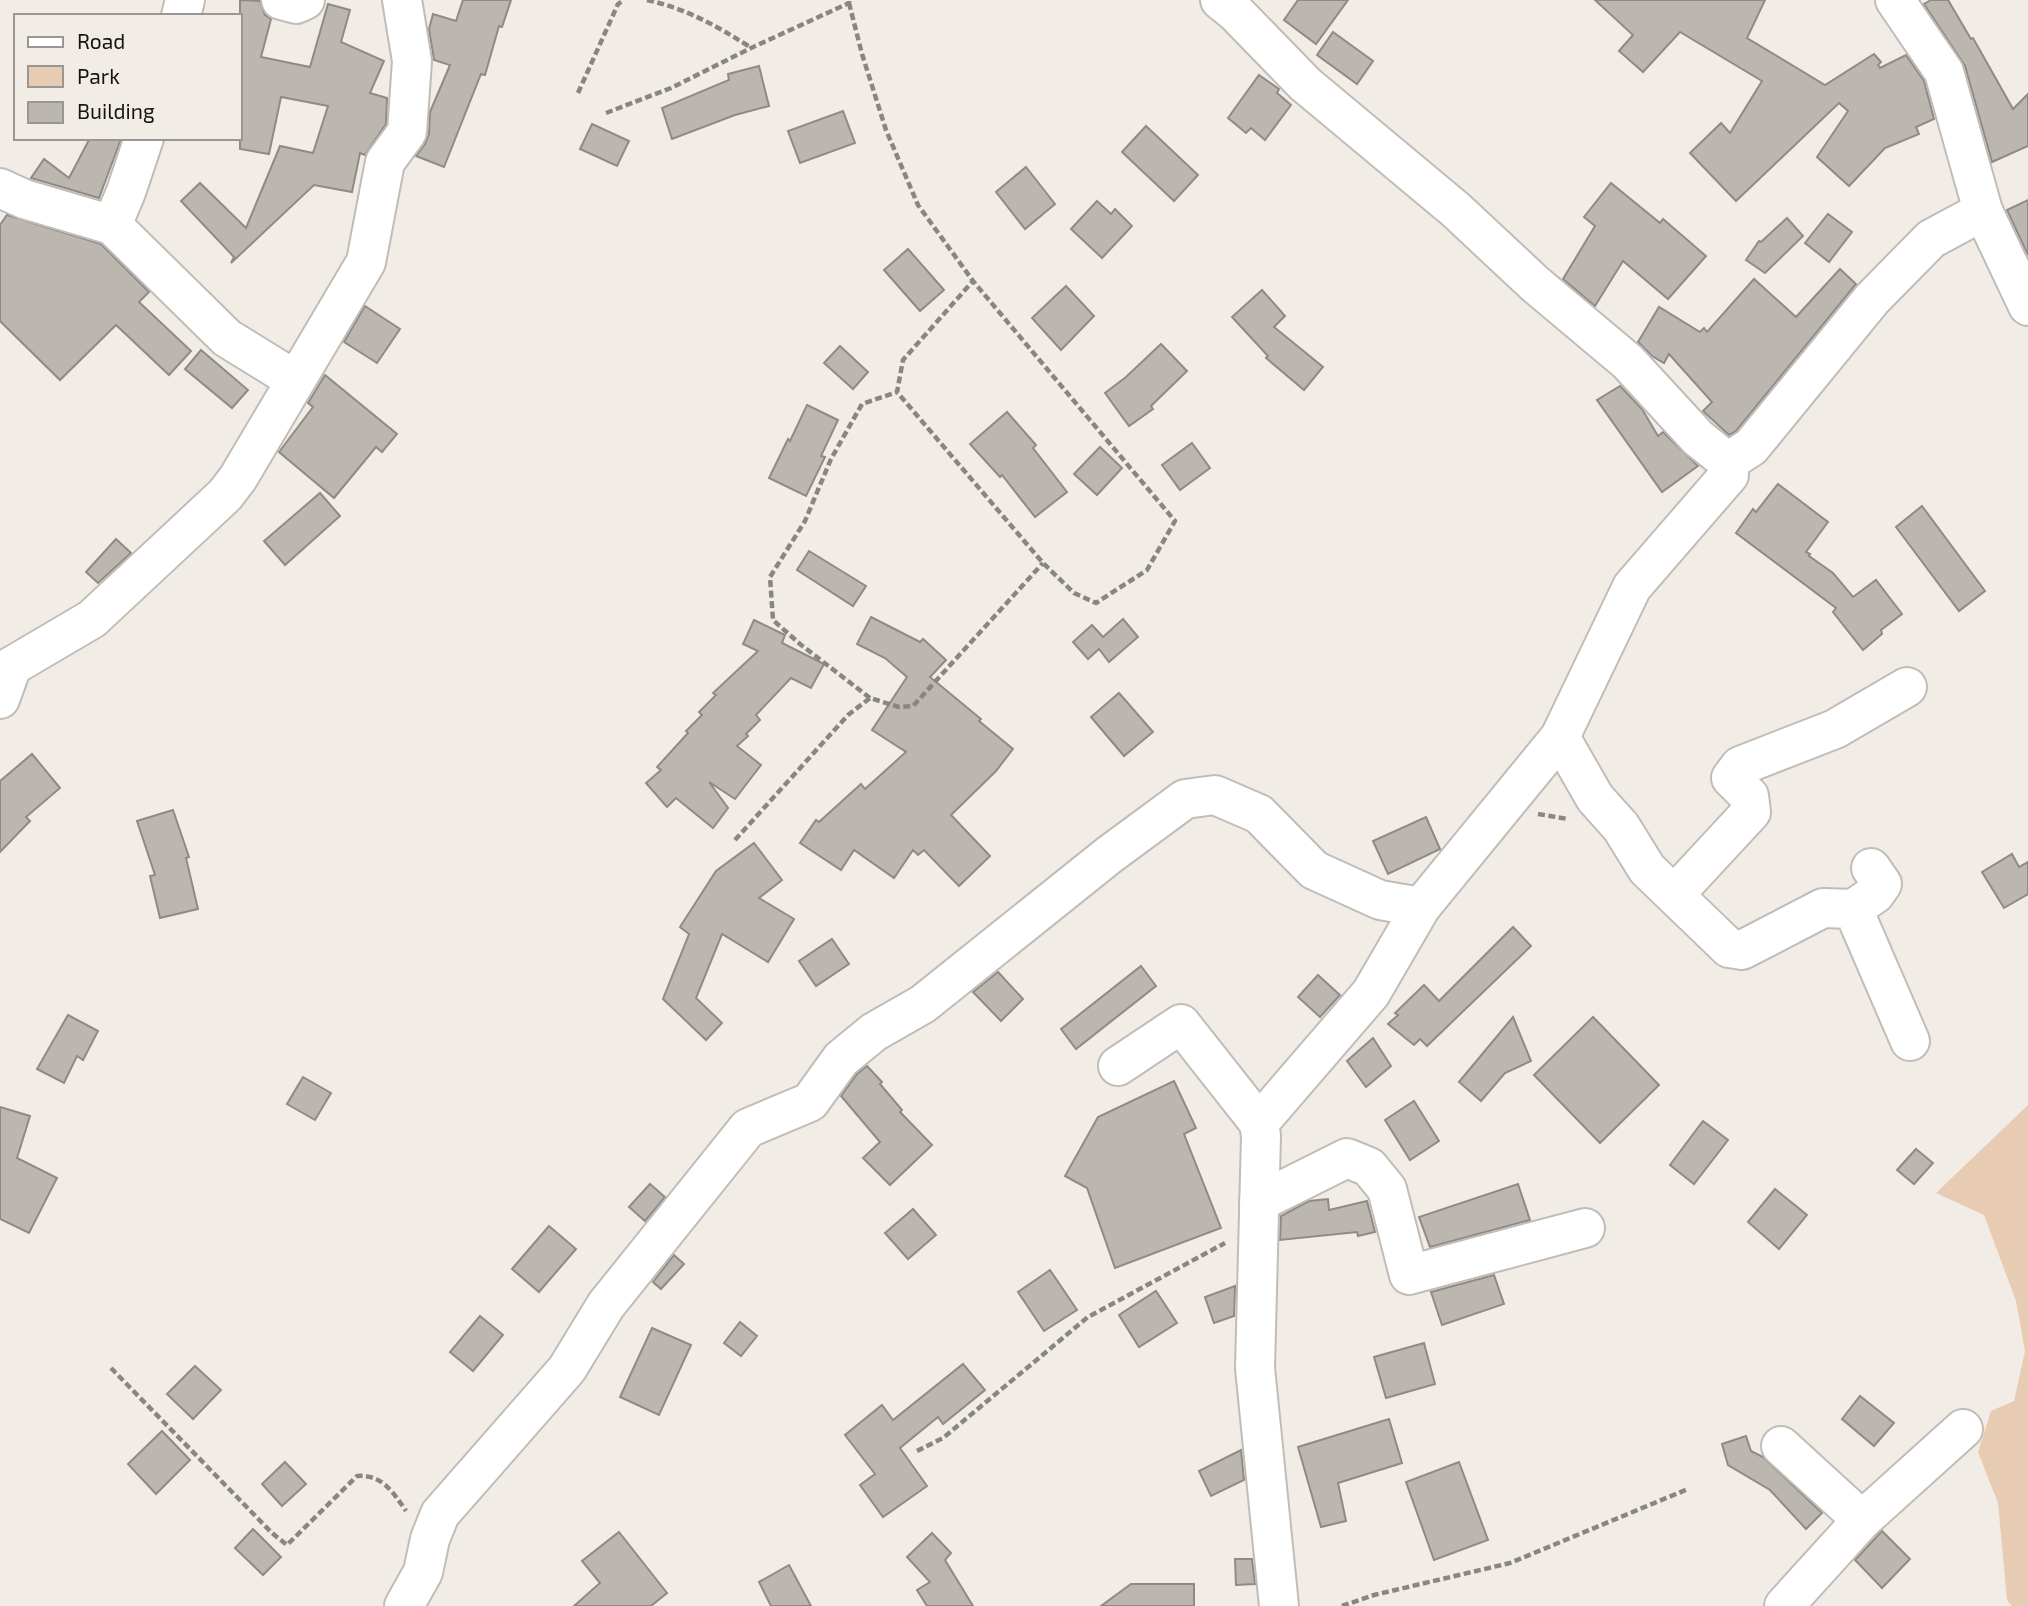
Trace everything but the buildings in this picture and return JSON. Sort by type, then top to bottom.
[{"type":"street","points":[[281,0],[296,4],[305,0]]},
{"type":"street","points":[[0,699],[12,666],[92,619],[225,495],[238,478],[366,262],[385,162],[407,132],[412,61],[402,0]]},
{"type":"street","points":[[1220,0],[1305,84],[1456,210],[1534,283],[1628,362],[1698,438],[1728,462],[1730,475],[1632,587],[1560,737],[1421,907],[1371,993],[1259,1123]]},
{"type":"street","points":[[1895,0],[1944,72],[1983,211],[2028,306]]},
{"type":"street","points":[[111,225],[126,192],[143,140]]},
{"type":"street","points":[[0,188],[24,199],[111,225],[227,338],[295,380]]},
{"type":"street","points":[[1728,462],[1751,447],[1872,299],[1931,239],[1983,211]]},
{"type":"street","points":[[1675,894],[1751,812],[1749,796],[1731,778],[1740,766],[1835,729],[1907,687]]},
{"type":"street","points":[[1560,737],[1595,798],[1621,827],[1647,869],[1729,948],[1742,950],[1824,908],[1853,909],[1875,894],[1882,884],[1871,868]]},
{"type":"street","points":[[404,1606],[423,1572],[430,1539],[440,1514],[567,1369],[606,1305],[748,1128],[810,1102],[841,1059],[874,1032],[923,1004],[1185,799],[1215,795],[1259,814],[1314,870],[1380,900],[1421,907]]},
{"type":"street","points":[[1853,909],[1910,1041]]},
{"type":"street","points":[[1118,1066],[1181,1024],[1259,1123],[1255,1368],[1279,1606]]},
{"type":"street","points":[[1259,1216],[1347,1158],[1369,1167],[1387,1189],[1409,1275],[1585,1228]]},
{"type":"street","points":[[1784,1606],[1863,1520],[1963,1429]]},
{"type":"street","points":[[1781,1446],[1863,1520]]},
{"type":"path","points":[[578,93],[618,4],[624,0]]},
{"type":"path","points":[[646,0],[689,12],[720,27],[751,48]]},
{"type":"path","points":[[606,113],[671,88],[849,1],[862,54],[886,130],[918,205],[973,281],[1175,522],[1147,570],[1096,603],[1074,593],[1043,562],[897,392]]},
{"type":"path","points":[[897,392],[903,360],[973,281]]},
{"type":"path","points":[[897,392],[862,404],[831,459],[804,521],[769,577],[773,620],[870,698],[899,707],[913,706],[1043,562]]},
{"type":"path","points":[[736,841],[849,715],[870,698]]},
{"type":"path","points":[[1505,803],[1521,811],[1571,819]]},
{"type":"path","points":[[917,1451],[943,1438],[1088,1317],[1219,1246],[1259,1216]]},
{"type":"path","points":[[111,1368],[272,1533],[287,1545],[357,1476],[369,1475],[389,1488],[411,1517]]},
{"type":"path","points":[[1342,1606],[1374,1595],[1510,1563],[1688,1489]]},
{"type":"green space","points":[[2028,1105],[2028,1606],[2012,1606],[2007,1600],[1998,1503],[1978,1452],[1991,1411],[2014,1401],[2025,1351],[2016,1301],[1984,1215],[1936,1193]]}]
